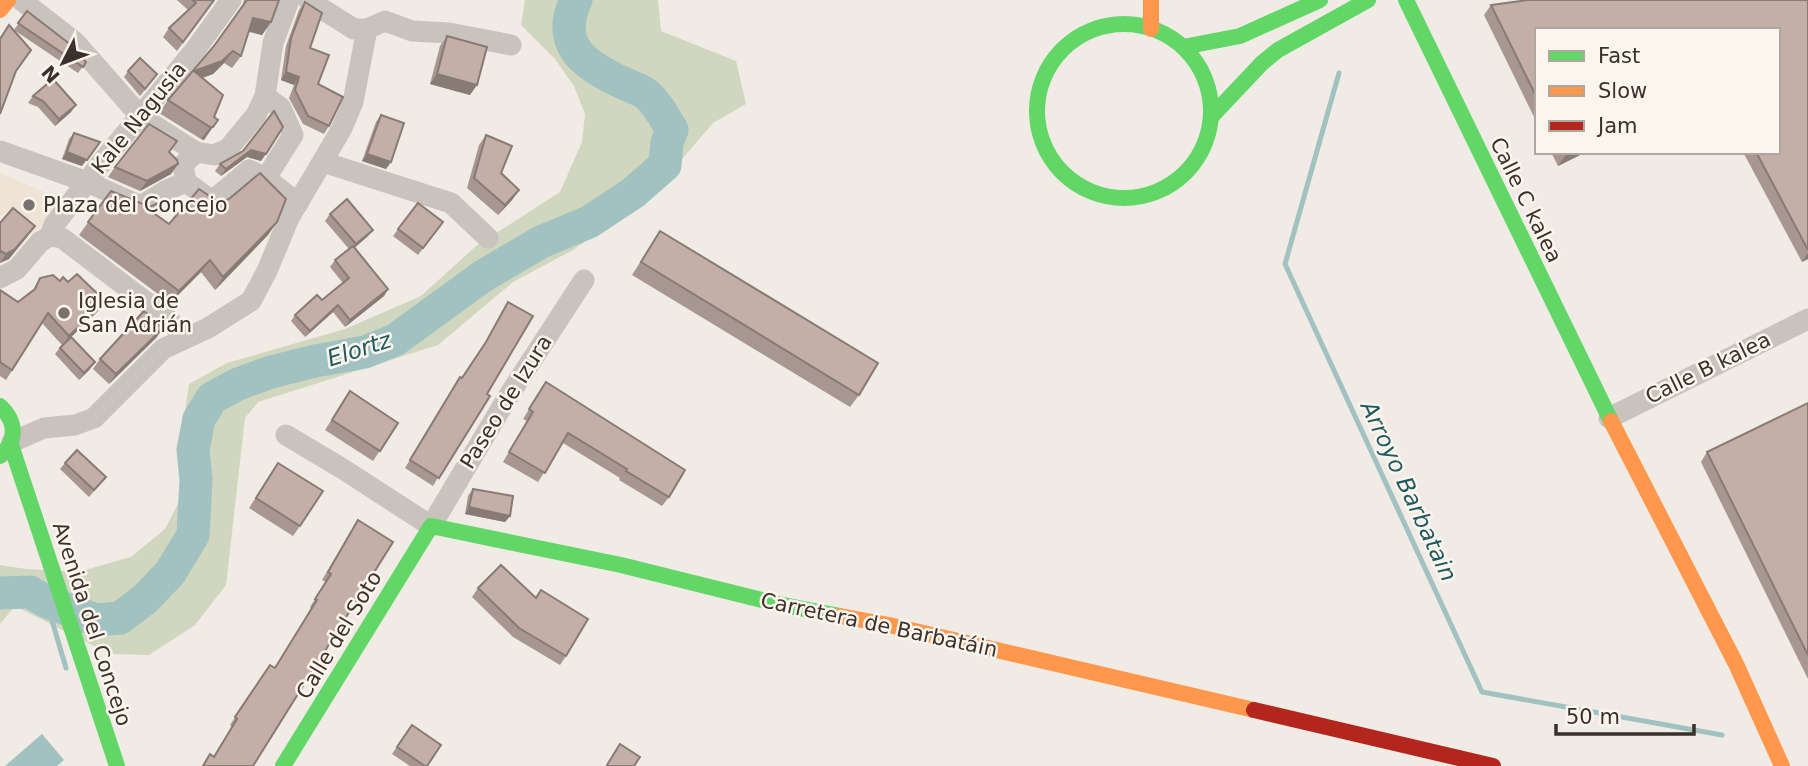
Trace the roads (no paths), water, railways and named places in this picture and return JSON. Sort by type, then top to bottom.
[{"type":"street","points":[[0,10],[8,0]]},
{"type":"street","points":[[21,0],[75,42],[141,117],[196,152],[214,155],[228,149],[256,115],[265,96],[273,43],[289,0]]},
{"type":"street","name":"Kale Nagusia","points":[[0,278],[17,269],[40,242],[50,236],[54,225],[195,50],[231,0]]},
{"type":"street","points":[[308,0],[354,29],[368,29],[385,21],[412,31],[449,33],[511,45]]},
{"type":"street","points":[[1151,0],[1151,29]]},
{"type":"street","points":[[1183,47],[1240,36],[1320,0]]},
{"type":"street","points":[[1211,117],[1262,63],[1278,50],[1368,0]]},
{"type":"street","name":"Calle C kalea","points":[[1406,0],[1609,418],[1736,664],[1782,766]]},
{"type":"street","points":[[1088,32],[1102,8]]},
{"type":"street","points":[[1130,24],[1151,29],[1168,36],[1183,47],[1199,67],[1209,92],[1211,117],[1205,145],[1190,169],[1168,187],[1142,197],[1114,198],[1087,190],[1064,174],[1046,152],[1038,125],[1038,96],[1047,70],[1065,47],[1088,32],[1130,24]]},
{"type":"street","points":[[8,448],[44,428],[75,425],[93,418],[163,349],[208,328],[251,301],[298,204],[353,103],[368,29]]},
{"type":"street","points":[[265,96],[281,108],[293,135],[266,178]]},
{"type":"street","points":[[0,152],[87,182],[141,206],[186,182]]},
{"type":"street","points":[[196,152],[183,165],[186,182],[212,201],[249,170],[266,178],[298,204]]},
{"type":"street","points":[[323,162],[450,202],[488,238]]},
{"type":"street","points":[[50,236],[62,238],[166,317],[185,337]]},
{"type":"street","name":"Paseo de Izura","points":[[431,526],[509,395],[584,281]]},
{"type":"street","name":"Calle B kalea","points":[[1609,418],[1808,319]]},
{"type":"street","points":[[4,411],[44,428]]},
{"type":"street","name":"Avenida del Concejo","points":[[4,411],[14,428],[8,448],[47,549],[117,766]]},
{"type":"street","name":"Carretera de Barbatáin","points":[[286,435],[431,526],[621,565],[778,604],[889,625],[1493,766]]},
{"type":"street","name":"Avenida del Concejo","points":[[0,470],[26,497]]},
{"type":"street","name":"Calle del Soto","points":[[283,766],[431,526]]},
{"type":"water","points":[[42,734],[64,760],[57,766],[5,766]]},
{"type":"waterway","name":"Elortz","points":[[0,593],[30,592],[47,602],[96,620],[120,618],[145,599],[170,573],[193,535],[196,480],[193,450],[199,419],[212,398],[238,384],[271,372],[365,352],[395,340],[483,276],[541,242],[589,222],[633,193],[665,165],[667,142],[672,130],[657,106],[646,94],[595,68],[585,60],[571,41],[570,15],[576,0]]},
{"type":"waterway","name":"Arroyo Barbatain","points":[[1339,73],[1285,264],[1482,692],[1722,735]]},
{"type":"waterway","points":[[48,607],[66,668]]},
{"type":"place","name":"Plaza del Concejo","points":[[29,205]]},
{"type":"place","name":"Iglesia de San Adrián","points":[[64,313]]}]
